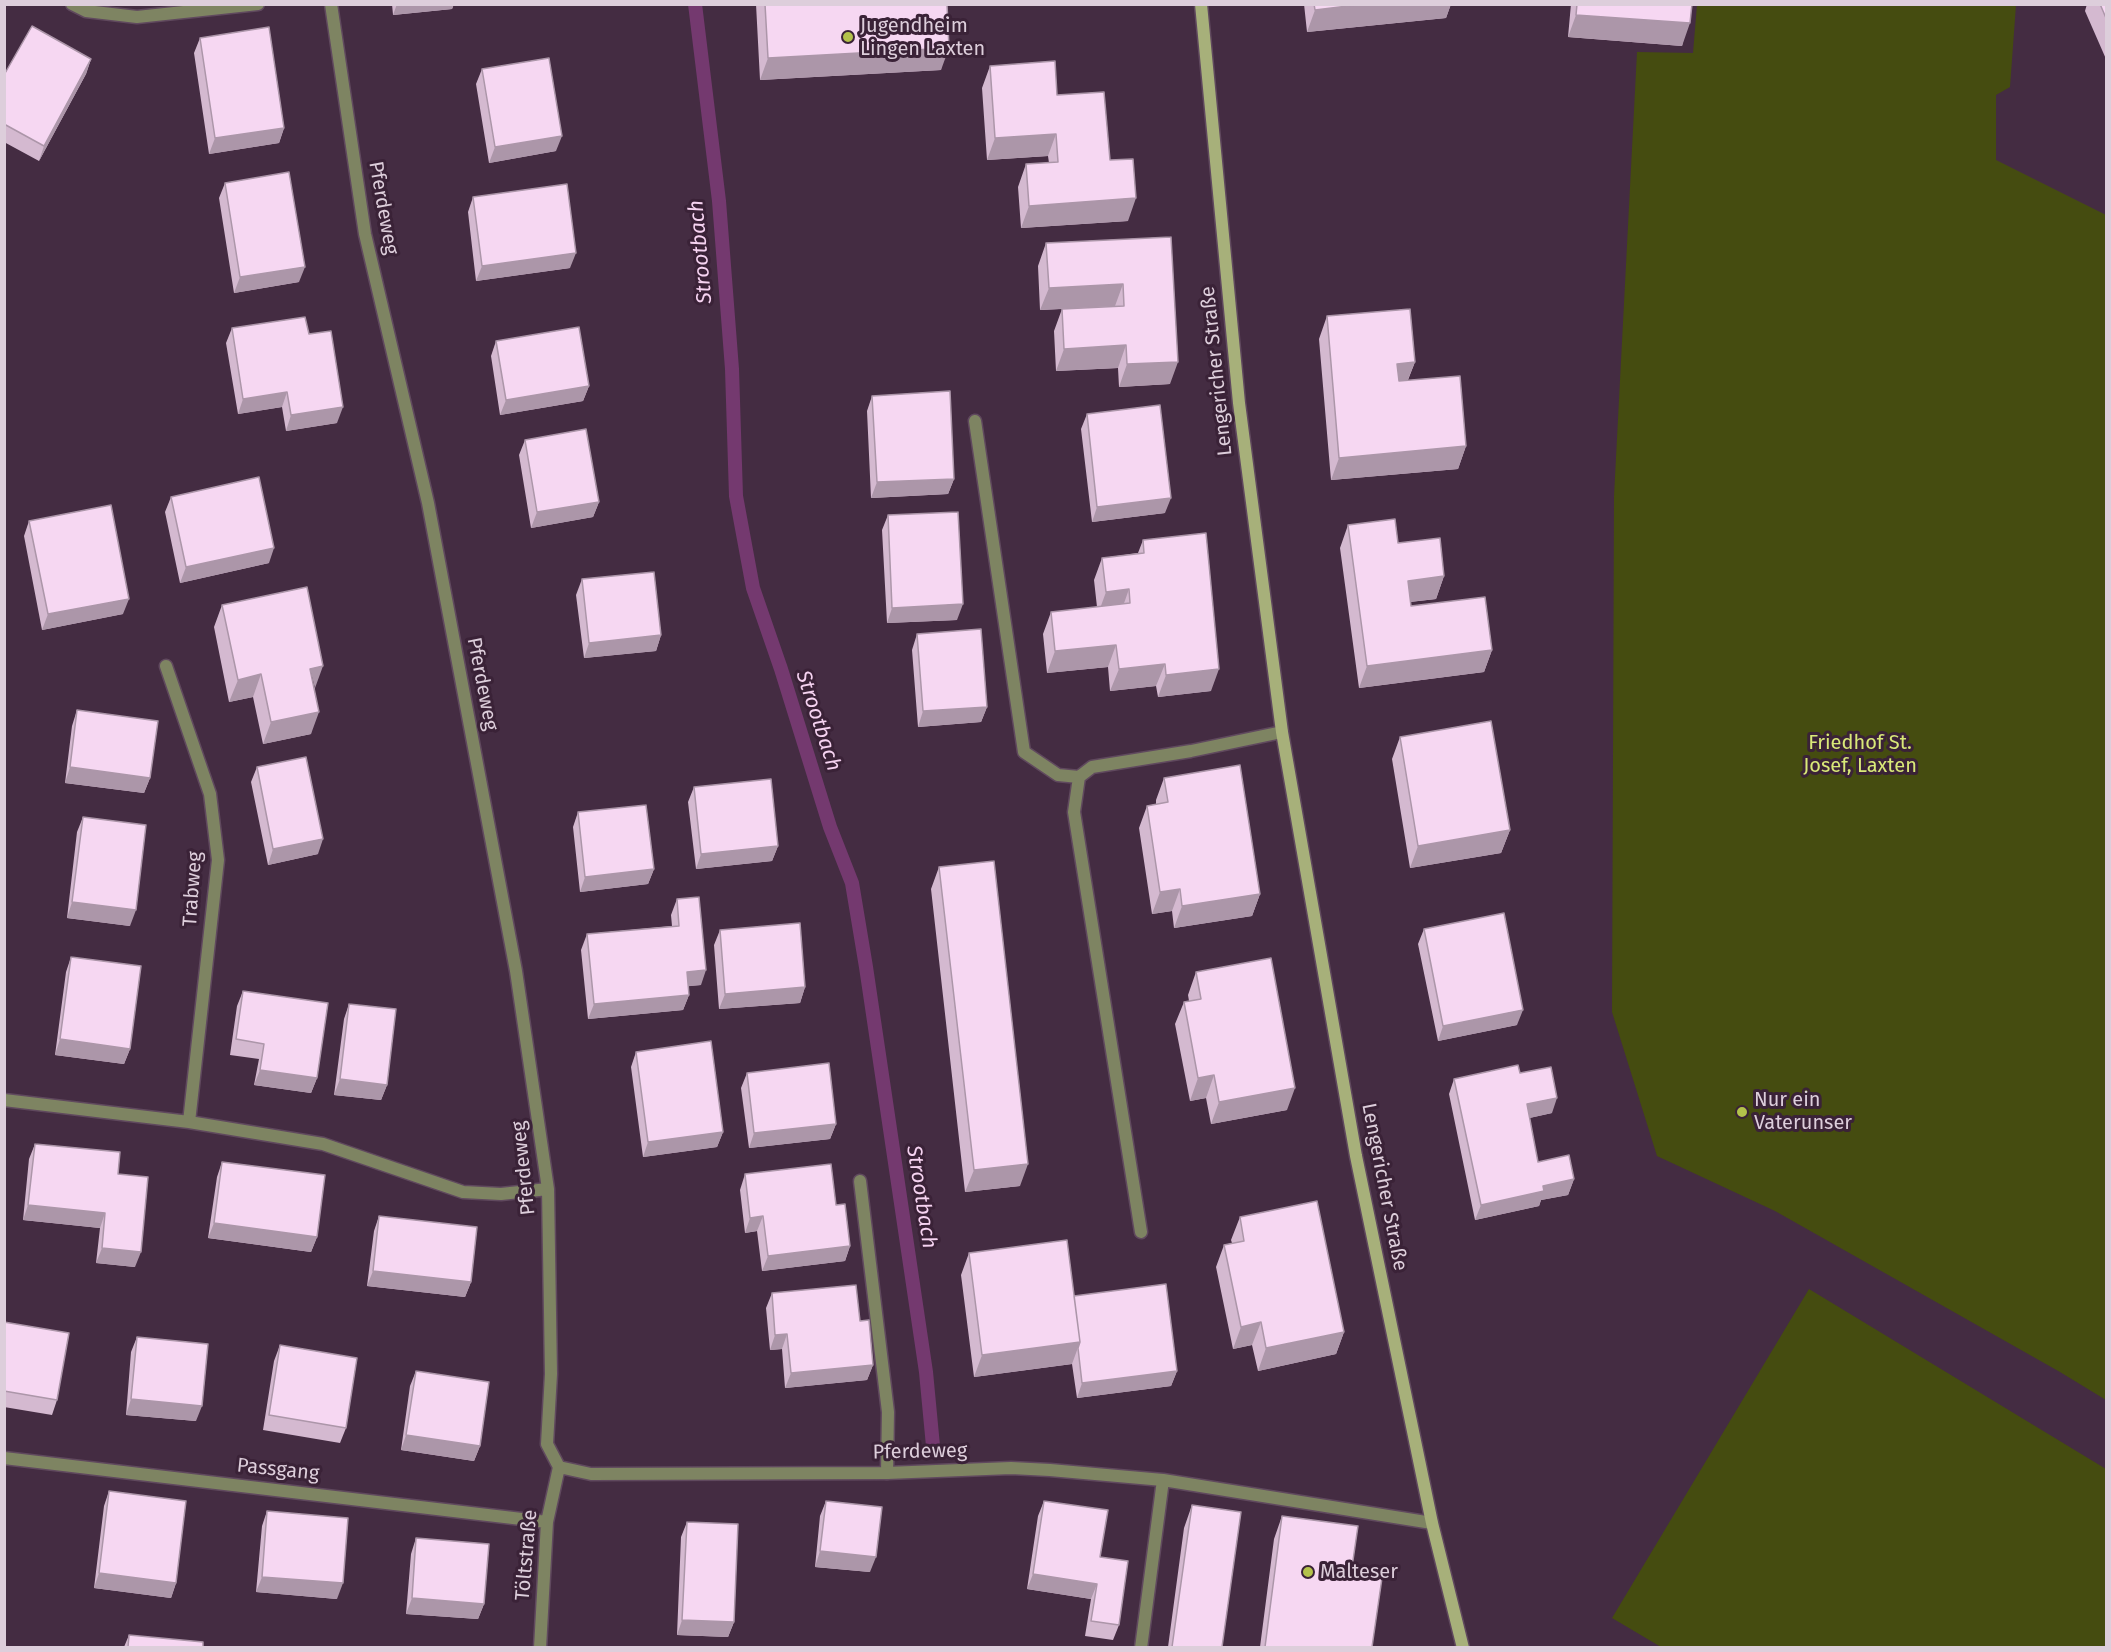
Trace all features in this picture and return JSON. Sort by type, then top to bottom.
[{"type":"main road","name":"Lengericher Straße","points":[[1201,4],[1239,403],[1282,732],[1356,1156],[1432,1523],[1463,1647]]},
{"type":"street","points":[[72,4],[86,10],[137,17],[258,4]]},
{"type":"street","name":"Pferdeweg","points":[[331,4],[365,234],[431,515],[516,971],[548,1189],[551,1374],[547,1444],[559,1467],[591,1474],[887,1473],[1011,1468],[1162,1480],[1432,1523]]},
{"type":"street","points":[[975,421],[1024,752],[1058,775],[1078,777],[1092,767],[1191,751],[1282,732]]},
{"type":"street","name":"Trabweg","points":[[166,666],[210,794],[218,860],[189,1122]]},
{"type":"street","points":[[1078,777],[1074,812],[1141,1232]]},
{"type":"street","points":[[4,1100],[189,1122],[323,1144],[463,1192],[501,1194],[548,1189]]},
{"type":"street","points":[[860,1181],[888,1412],[887,1473]]},
{"type":"street","name":"Passgang","points":[[4,1458],[547,1522]]},
{"type":"street","name":"Töltstraße","points":[[540,1647],[547,1522],[559,1467]]},
{"type":"street","points":[[1141,1647],[1162,1480]]},
{"type":"green space","name":"Friedhof St. Josef, Laxten","points":[[1697,5],[2016,5],[2010,87],[1996,95],[1996,160],[2106,215],[2106,1400],[1775,1211],[1657,1156],[1612,1012],[1614,496],[1637,52],[1693,53]]},
{"type":"green space","points":[[1809,1289],[2106,1469],[2106,1647],[1661,1647],[1612,1618]]},
{"type":"building","name":"Jugendheim Lingen Laxten","points":[[765,4],[947,4],[949,48],[768,58]]},
{"type":"building","points":[[1314,4],[1364,4],[1315,10]]},
{"type":"building","points":[[1577,4],[1692,4],[1690,23],[1576,15]]},
{"type":"building","points":[[2100,4],[2106,4],[2106,18]]},
{"type":"building","points":[[32,26],[91,59],[44,146],[4,124],[4,75]]},
{"type":"building","points":[[269,27],[284,128],[215,138],[200,38]]},
{"type":"building","points":[[549,58],[562,136],[495,147],[482,69]]},
{"type":"building","points":[[1055,61],[1057,95],[1104,92],[1110,160],[1133,159],[1136,198],[1029,206],[1026,164],[1058,162],[1056,134],[995,138],[990,66]]},
{"type":"building","points":[[289,172],[305,267],[240,277],[225,183]]},
{"type":"building","points":[[567,184],[576,253],[482,266],[473,197]]},
{"type":"building","points":[[1171,237],[1178,362],[1127,364],[1126,345],[1064,349],[1062,309],[1124,306],[1123,284],[1049,288],[1046,243]]},
{"type":"building","points":[[1410,309],[1415,362],[1397,364],[1399,381],[1460,376],[1466,446],[1339,458],[1327,316]]},
{"type":"building","points":[[305,317],[309,334],[331,331],[343,407],[291,415],[287,392],[243,399],[232,328]]},
{"type":"building","points":[[579,327],[589,386],[506,400],[496,341]]},
{"type":"building","points":[[950,391],[954,479],[877,482],[872,396]]},
{"type":"building","points":[[1160,405],[1171,498],[1097,507],[1087,414]]},
{"type":"building","points":[[586,429],[599,502],[537,512],[525,440]]},
{"type":"building","points":[[259,477],[274,548],[186,567],[171,497]]},
{"type":"building","points":[[111,505],[129,599],[48,614],[29,521]]},
{"type":"building","points":[[958,512],[963,604],[892,608],[888,515]]},
{"type":"building","points":[[1395,519],[1398,543],[1440,538],[1444,576],[1408,581],[1411,606],[1485,597],[1492,650],[1367,666],[1348,525]]},
{"type":"building","points":[[1206,533],[1219,669],[1166,675],[1165,664],[1119,669],[1116,645],[1055,651],[1051,612],[1130,603],[1129,589],[1106,592],[1102,558],[1144,553],[1143,540]]},
{"type":"building","points":[[654,572],[661,635],[589,643],[582,579]]},
{"type":"building","points":[[307,587],[323,666],[310,669],[319,712],[271,722],[261,674],[238,680],[222,605]]},
{"type":"building","points":[[981,629],[987,707],[923,711],[917,634]]},
{"type":"building","points":[[77,710],[158,721],[150,778],[70,767]]},
{"type":"building","points":[[1491,721],[1510,830],[1418,846],[1400,737]]},
{"type":"building","points":[[306,757],[323,839],[273,849],[257,767]]},
{"type":"building","points":[[1240,765],[1260,894],[1182,906],[1180,889],[1160,892],[1147,806],[1168,802],[1164,778]]},
{"type":"building","points":[[771,779],[778,846],[701,854],[694,787]]},
{"type":"building","points":[[646,805],[654,869],[585,877],[578,812]]},
{"type":"building","points":[[83,817],[146,825],[136,910],[72,902]]},
{"type":"building","points":[[994,861],[1028,1164],[974,1170],[939,867]]},
{"type":"building","points":[[699,897],[706,970],[687,972],[689,995],[594,1004],[587,934],[679,926],[677,899]]},
{"type":"building","points":[[1504,913],[1523,1010],[1443,1026],[1424,929]]},
{"type":"building","points":[[800,923],[805,987],[725,994],[720,930]]},
{"type":"building","points":[[71,957],[141,966],[130,1049],[60,1039]]},
{"type":"building","points":[[1271,958],[1295,1088],[1219,1102],[1214,1075],[1198,1078],[1184,1002],[1201,999],[1196,972]]},
{"type":"building","points":[[243,991],[328,1003],[317,1078],[260,1070],[264,1044],[236,1039]]},
{"type":"building","points":[[349,1004],[396,1009],[387,1085],[340,1079]]},
{"type":"building","points":[[711,1041],[723,1132],[648,1142],[636,1052]]},
{"type":"building","points":[[829,1063],[836,1124],[754,1133],[747,1073]]},
{"type":"building","points":[[1518,1065],[1520,1073],[1551,1067],[1557,1098],[1527,1104],[1538,1162],[1569,1155],[1574,1179],[1543,1186],[1544,1191],[1481,1205],[1454,1079]]},
{"type":"building","points":[[35,1144],[120,1152],[118,1174],[148,1177],[141,1252],[102,1248],[105,1213],[28,1205]]},
{"type":"building","points":[[222,1162],[325,1175],[317,1237],[214,1223]]},
{"type":"building","points":[[831,1164],[836,1205],[845,1204],[850,1246],[768,1256],[763,1216],[750,1218],[745,1174]]},
{"type":"building","points":[[1317,1201],[1344,1332],[1266,1348],[1261,1322],[1241,1327],[1224,1245],[1244,1241],[1240,1217]]},
{"type":"building","points":[[379,1216],[477,1227],[471,1282],[373,1271]]},
{"type":"building","points":[[1067,1240],[1080,1342],[982,1355],[969,1253]]},
{"type":"building","points":[[1166,1284],[1177,1371],[1082,1383],[1074,1296]]},
{"type":"building","points":[[856,1285],[860,1321],[869,1320],[873,1365],[791,1373],[787,1334],[775,1335],[772,1293]]},
{"type":"building","points":[[4,1322],[69,1333],[57,1400],[4,1391]]},
{"type":"building","points":[[137,1337],[208,1344],[202,1406],[131,1399]]},
{"type":"building","points":[[280,1345],[357,1358],[346,1428],[269,1415]]},
{"type":"building","points":[[416,1371],[489,1382],[480,1446],[406,1435]]},
{"type":"building","points":[[109,1491],[186,1501],[176,1583],[99,1573]]},
{"type":"building","points":[[826,1501],[882,1507],[876,1557],[820,1551]]},
{"type":"building","points":[[1044,1501],[1108,1510],[1100,1557],[1128,1561],[1119,1625],[1091,1621],[1097,1584],[1033,1574]]},
{"type":"building","points":[[1192,1505],[1241,1512],[1222,1647],[1172,1647]]},
{"type":"building","points":[[267,1511],[348,1518],[343,1583],[262,1577]]},
{"type":"building","name":"Malteser","points":[[1282,1516],[1358,1526],[1351,1574],[1382,1578],[1372,1647],[1265,1647]]},
{"type":"building","points":[[687,1522],[738,1524],[734,1622],[682,1620]]},
{"type":"building","points":[[416,1538],[489,1544],[484,1604],[412,1598]]},
{"type":"building","points":[[129,1635],[203,1642],[203,1647],[128,1647]]},
{"type":"waterway","name":"Strootbach","points":[[695,4],[719,201],[732,369],[736,496],[753,588],[781,669],[830,827],[852,883],[926,1372],[933,1446]]},
{"type":"place","name":"Jugendheim Lingen Laxten","points":[[848,37]]},
{"type":"place","name":"Nur ein Vaterunser","points":[[1742,1112]]},
{"type":"place","name":"Malteser","points":[[1308,1572]]}]
